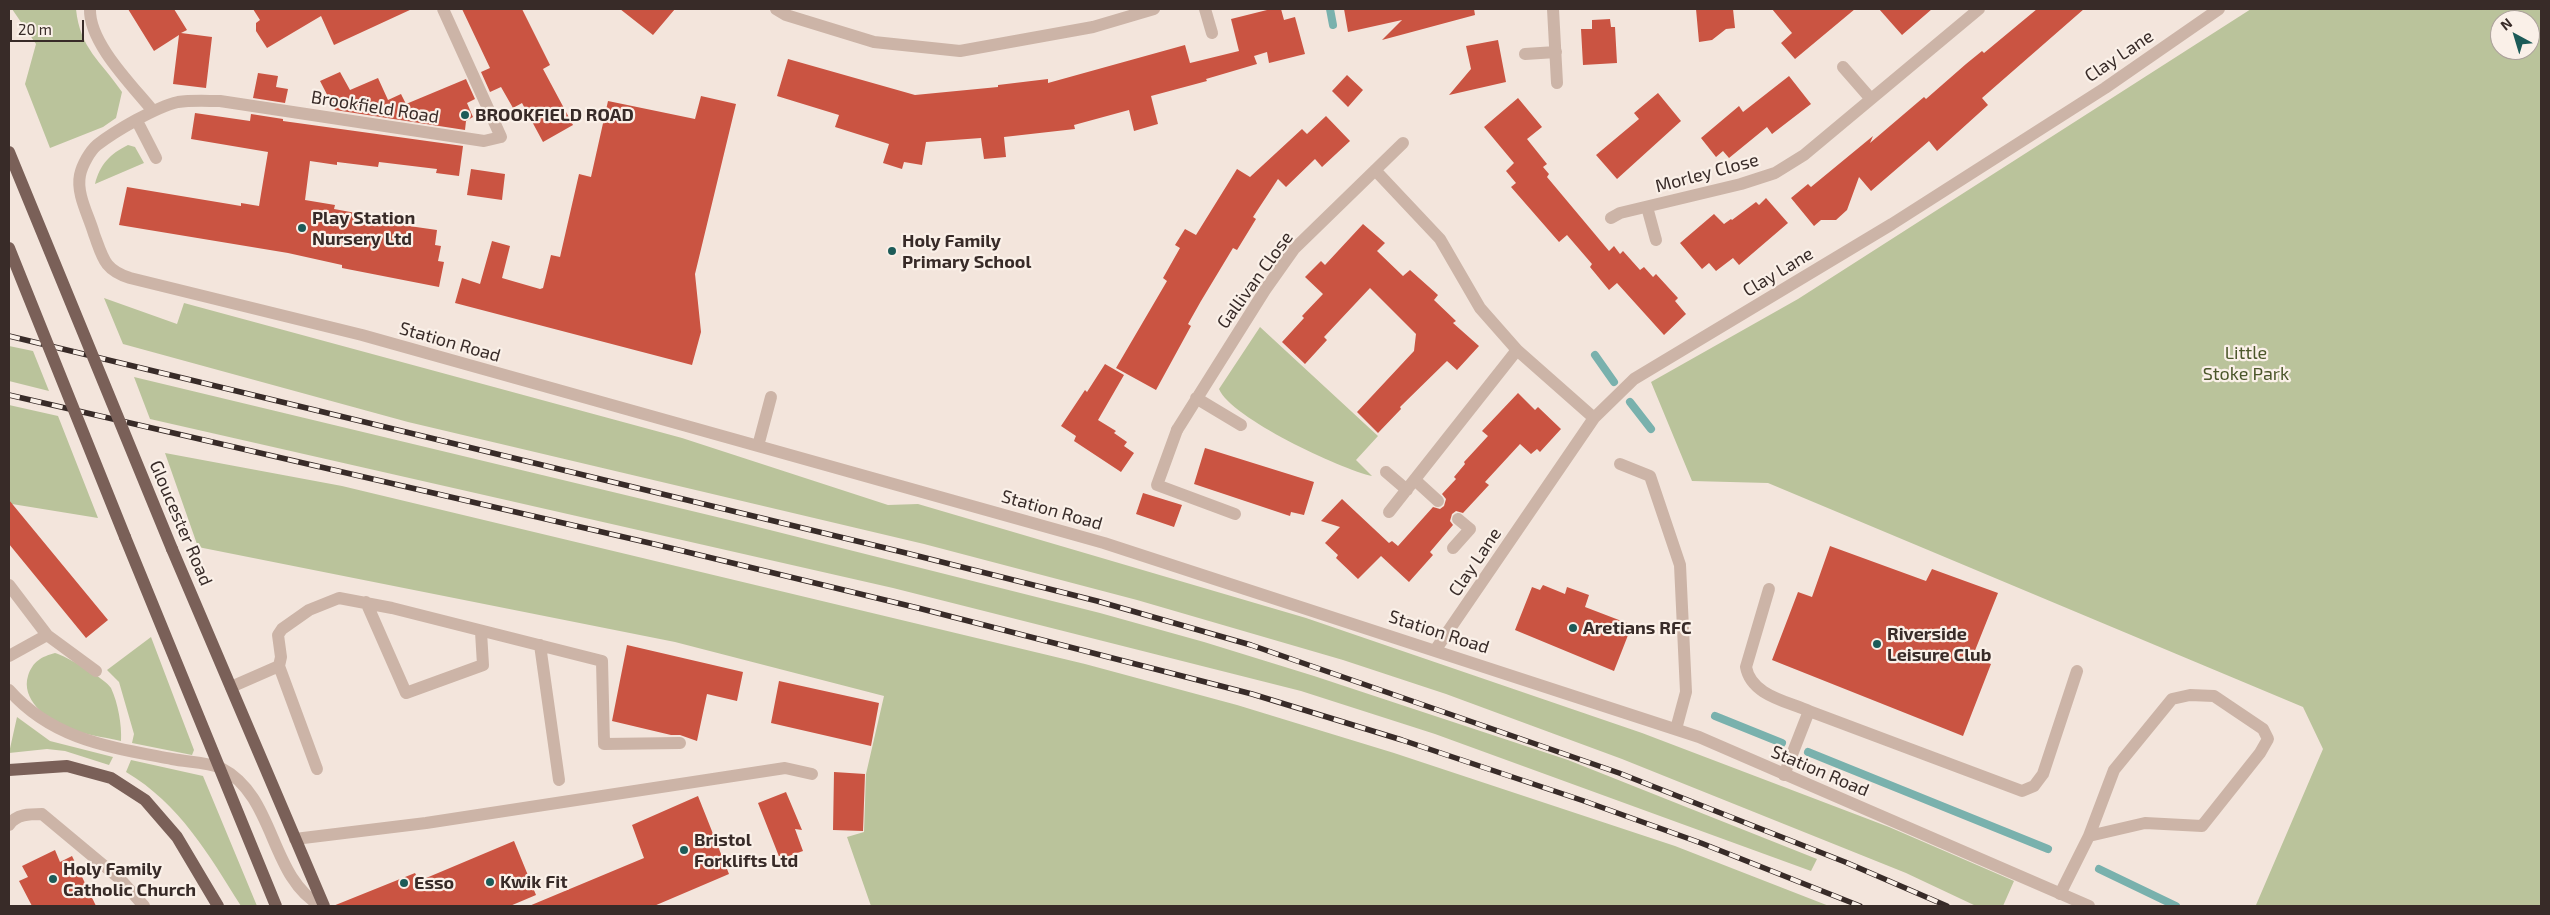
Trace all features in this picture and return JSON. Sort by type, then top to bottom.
[{"type":"main road","name":"Gloucester Road","points":[[9,152],[172,549],[322,906]]},
{"type":"main road","points":[[9,248],[276,906]]},
{"type":"main road","points":[[9,770],[68,766],[110,778],[145,800],[177,836],[218,906]]},
{"type":"street","points":[[90,9],[90,17],[98,41],[153,111]]},
{"type":"street","name":"Brookfield Road","points":[[130,278],[115,274],[102,257],[80,192],[80,175],[86,160],[96,146],[153,111],[178,102],[220,101],[484,141],[502,138],[443,9]]},
{"type":"street","points":[[776,9],[786,15],[874,42],[960,51],[1093,27],[1154,9]]},
{"type":"street","points":[[1205,9],[1212,33]]},
{"type":"street","points":[[1553,9],[1557,83]]},
{"type":"street","name":"Morley Close","points":[[1611,218],[1646,207],[1742,184],[1776,173],[1804,155],[1979,9]]},
{"type":"street","name":"Clay Lane","points":[[1436,650],[1594,418],[1634,379],[1892,224],[2105,88],[2219,9]]},
{"type":"street","points":[[1525,54],[1556,52]]},
{"type":"street","points":[[1843,67],[1871,99]]},
{"type":"street","points":[[137,121],[156,158]]},
{"type":"street","name":"Gallivan Close","points":[[1235,514],[1157,485],[1177,430],[1265,290],[1294,249],[1403,143]]},
{"type":"street","points":[[1375,170],[1440,239],[1480,308],[1517,350],[1594,418]]},
{"type":"street","name":"Morley Close","points":[[1646,207],[1656,240]]},
{"type":"street","name":"Station Road","points":[[130,278],[362,335],[1104,543],[1699,736],[1784,775],[1942,840],[2089,906]]},
{"type":"street","points":[[1389,512],[1517,350]]},
{"type":"street","points":[[758,446],[771,397]]},
{"type":"street","points":[[1196,398],[1241,425]]},
{"type":"street","points":[[1620,464],[1650,476],[1680,565],[1686,692],[1676,729]]},
{"type":"street","points":[[1386,472],[1407,490]]},
{"type":"street","points":[[1415,480],[1438,501]]},
{"type":"street","points":[[1452,548],[1470,529],[1458,519]]},
{"type":"street","points":[[9,585],[47,635],[96,671]]},
{"type":"street","points":[[1769,588],[1746,667],[1748,678],[1758,689],[1809,712],[2022,791],[2034,786],[2043,774],[2077,671]]},
{"type":"street","points":[[317,769],[279,666],[278,635],[291,622],[309,610],[339,598],[366,602],[602,661],[604,744],[680,743]]},
{"type":"street","points":[[366,602],[406,693],[483,665],[482,632]]},
{"type":"street","points":[[9,656],[47,635]]},
{"type":"street","points":[[540,645],[559,780]]},
{"type":"street","points":[[231,687],[279,666]]},
{"type":"street","points":[[9,690],[20,703],[38,718],[64,734],[124,750],[220,767],[238,780],[254,799],[300,890],[322,906]]},
{"type":"street","points":[[2060,894],[2089,836],[2114,770],[2172,699],[2190,695],[2214,696],[2263,730],[2268,739],[2260,752],[2202,826],[2145,823],[2089,836]]},
{"type":"street","points":[[1784,775],[1809,712]]},
{"type":"street","points":[[295,838],[426,823],[785,768],[812,774]]},
{"type":"street","points":[[9,825],[12,821],[25,814],[42,814],[114,874],[144,906]]},
{"type":"green space","points":[[12,9],[76,9],[78,23],[87,45],[122,92],[116,118],[103,127],[50,148],[25,84],[36,44]]},
{"type":"green space","name":"Little Stoke Park","points":[[2251,9],[2541,9],[2541,906],[2256,905],[2323,749],[2303,707],[1768,483],[1692,481],[1651,382],[1798,299]]},
{"type":"green space","points":[[128,145],[135,147],[144,163],[95,184],[107,160]]},
{"type":"green space","points":[[104,298],[177,324],[184,303],[682,438],[888,505],[918,504],[1306,618],[1642,733],[1889,827],[2014,881],[2003,906],[1976,906],[1906,873],[1622,759],[1446,694],[1343,660],[1137,600],[924,544],[408,422],[123,344]]},
{"type":"green space","points":[[1260,327],[1378,436],[1356,460],[1372,476],[1336,464],[1288,441],[1243,414],[1228,401],[1219,389]]},
{"type":"green space","points":[[9,346],[33,351],[49,391],[9,381]]},
{"type":"green space","points":[[134,377],[746,524],[1100,613],[1204,642],[1314,676],[1568,760],[1817,859],[1811,871],[1435,734],[1301,691],[893,588],[150,419]]},
{"type":"green space","points":[[9,405],[58,416],[98,518],[12,504],[9,506]]},
{"type":"green space","points":[[165,453],[342,486],[1085,664],[1237,705],[1394,753],[1675,846],[1829,906],[871,906],[847,837],[864,832],[866,774],[884,696],[675,642],[198,547]]},
{"type":"green space","points":[[151,637],[194,750],[192,755],[132,743],[134,734],[119,682],[107,670]]},
{"type":"green space","points":[[55,653],[85,668],[102,679],[111,688],[119,714],[121,741],[65,727],[50,719],[36,707],[28,692],[28,676],[38,660]]},
{"type":"green space","points":[[17,717],[50,741],[113,757],[109,765],[65,751],[47,749],[9,753]]},
{"type":"green space","points":[[131,760],[203,776],[257,906],[241,906],[205,850],[178,815],[162,799],[126,772]]},
{"type":"building","points":[[128,9],[174,9],[187,30],[181,33],[212,37],[206,88],[173,84],[179,35],[154,51]]},
{"type":"building","points":[[253,9],[412,9],[334,45],[321,16],[267,48],[256,31],[256,23],[260,20]]},
{"type":"building","points":[[462,9],[522,9],[550,65],[543,69],[573,125],[543,142],[522,103],[513,108],[501,87],[490,92],[481,72],[490,68]]},
{"type":"building","points":[[620,9],[675,9],[653,35]]},
{"type":"building","points":[[1271,9],[1281,9],[1284,20],[1295,17],[1305,54],[1269,63],[1267,52],[1254,56],[1257,64],[1206,79],[1207,81],[1151,96],[1158,124],[1134,131],[1129,110],[1074,125],[1075,129],[1004,137],[1006,157],[984,159],[981,138],[926,142],[922,165],[904,162],[902,169],[883,163],[889,144],[835,127],[839,115],[777,96],[788,59],[915,95],[998,87],[998,85],[1048,79],[1048,83],[1185,45],[1190,63],[1239,51],[1231,19]]},
{"type":"building","points":[[1344,9],[1474,9],[1475,15],[1382,40],[1402,20],[1348,32]]},
{"type":"building","points":[[1696,9],[1733,9],[1735,28],[1726,29],[1712,40],[1699,42]]},
{"type":"building","points":[[1772,9],[1855,9],[1795,59],[1781,43],[1792,33]]},
{"type":"building","points":[[1879,9],[1932,9],[1902,35]]},
{"type":"building","points":[[2037,9],[2084,9],[1982,98],[1988,105],[1937,151],[1929,141],[1871,191],[1859,177],[1847,210],[1836,220],[1821,220],[1814,226],[1791,198],[1808,184],[1811,187],[1873,136],[1870,143],[1924,97],[1926,99],[1982,51],[1984,53]]},
{"type":"building","points":[[1610,19],[1611,27],[1615,27],[1617,63],[1583,65],[1581,29],[1592,29],[1592,20]]},
{"type":"building","points":[[1498,40],[1506,82],[1449,95],[1471,69],[1466,46]]},
{"type":"building","points":[[340,72],[350,90],[378,78],[388,100],[401,94],[406,104],[466,79],[475,99],[467,103],[473,117],[466,121],[465,130],[335,110],[320,81]]},
{"type":"building","points":[[258,73],[278,76],[276,87],[288,89],[285,103],[253,98]]},
{"type":"building","points":[[1347,75],[1363,90],[1348,107],[1332,91]]},
{"type":"building","points":[[1789,76],[1811,104],[1772,134],[1767,127],[1729,158],[1723,151],[1716,157],[1701,138],[1739,106],[1743,112]]},
{"type":"building","points":[[1658,93],[1681,121],[1617,179],[1596,155],[1639,119],[1634,113]]},
{"type":"building","points":[[701,96],[736,104],[695,274],[701,332],[692,365],[455,303],[462,278],[480,284],[492,241],[510,246],[502,278],[540,289],[543,288],[551,255],[560,257],[579,174],[591,177],[608,101],[695,119]]},
{"type":"building","points":[[1518,98],[1542,127],[1527,139],[1547,164],[1543,167],[1549,174],[1547,177],[1609,251],[1614,246],[1620,254],[1623,251],[1640,270],[1644,267],[1653,277],[1656,274],[1678,298],[1675,301],[1686,314],[1664,335],[1617,283],[1609,290],[1590,267],[1592,264],[1567,235],[1559,242],[1511,187],[1516,183],[1506,171],[1514,163],[1484,127]]},
{"type":"building","points":[[195,113],[250,121],[251,114],[283,119],[283,121],[463,146],[459,176],[436,173],[437,169],[379,162],[378,167],[337,162],[337,165],[310,161],[305,200],[335,205],[334,209],[389,219],[388,223],[437,230],[435,245],[441,246],[438,261],[444,262],[439,287],[342,268],[342,265],[288,253],[119,225],[127,187],[241,206],[241,203],[259,206],[268,152],[191,139]]},
{"type":"building","points":[[1326,116],[1350,141],[1322,167],[1315,159],[1286,187],[1278,179],[1253,217],[1256,219],[1237,250],[1233,248],[1201,301],[1188,324],[1191,326],[1156,390],[1116,368],[1167,281],[1163,278],[1180,248],[1175,245],[1185,229],[1196,235],[1237,169],[1250,177],[1302,129],[1307,134]]},
{"type":"building","points":[[471,169],[505,174],[502,200],[467,195]]},
{"type":"building","points":[[1766,198],[1788,223],[1739,265],[1733,258],[1716,271],[1709,263],[1702,269],[1680,243],[1714,214],[1724,224],[1756,202],[1759,205]]},
{"type":"building","points":[[1363,224],[1385,243],[1377,251],[1403,276],[1410,270],[1438,295],[1434,300],[1456,321],[1453,323],[1479,346],[1457,370],[1447,361],[1400,407],[1401,409],[1378,433],[1357,412],[1414,351],[1416,334],[1370,288],[1324,337],[1327,340],[1305,364],[1282,342],[1304,318],[1302,316],[1323,294],[1305,277],[1321,261],[1325,265]]},
{"type":"building","points":[[1105,364],[1124,375],[1098,420],[1116,431],[1114,433],[1127,442],[1124,446],[1134,453],[1121,472],[1074,441],[1076,436],[1061,426],[1085,390],[1087,392]]},
{"type":"building","points":[[1518,393],[1535,410],[1538,407],[1561,429],[1540,452],[1537,449],[1531,454],[1520,444],[1485,482],[1489,485],[1463,513],[1456,511],[1452,514],[1450,521],[1453,525],[1430,552],[1433,555],[1409,582],[1381,556],[1358,579],[1336,558],[1338,555],[1325,543],[1340,527],[1321,521],[1342,499],[1389,543],[1392,541],[1398,546],[1433,507],[1440,509],[1444,506],[1446,499],[1442,494],[1456,479],[1454,477],[1465,464],[1464,462],[1488,436],[1482,431]]},
{"type":"building","points":[[1205,448],[1314,482],[1304,515],[1291,512],[1290,516],[1194,484]]},
{"type":"building","points":[[1143,493],[1182,505],[1174,527],[1136,514]]},
{"type":"building","points":[[9,500],[108,620],[86,638],[9,544]]},
{"type":"building","name":"Riverside Leisure Club","points":[[1830,546],[1926,581],[1932,569],[1998,593],[1972,658],[1991,664],[1963,736],[1772,660],[1798,592],[1812,597]]},
{"type":"building","name":"Aretians RFC","points":[[1543,585],[1565,594],[1567,587],[1589,595],[1585,607],[1632,625],[1614,671],[1515,630],[1532,587],[1540,590]]},
{"type":"building","points":[[627,645],[743,672],[737,701],[707,694],[697,741],[680,735],[671,735],[612,721]]},
{"type":"building","points":[[779,681],[879,703],[871,746],[771,723]]},
{"type":"building","points":[[834,772],[865,774],[863,831],[833,830]]},
{"type":"building","points":[[786,792],[802,830],[795,829],[803,851],[780,859],[758,803]]},
{"type":"building","points":[[698,796],[729,874],[654,906],[529,906],[644,858],[632,825]]},
{"type":"building","name":"Kwik Fit","points":[[514,841],[536,895],[510,906],[333,906],[415,873],[419,881]]},
{"type":"building","name":"Holy Family Catholic Church","points":[[55,850],[60,862],[72,856],[96,906],[32,906],[19,881],[28,877],[22,866]]},
{"type":"waterway","points":[[1330,9],[1333,25]]},
{"type":"waterway","points":[[1595,355],[1614,382]]},
{"type":"waterway","points":[[1630,402],[1651,429]]},
{"type":"waterway","points":[[1715,716],[1782,743]]},
{"type":"waterway","points":[[1808,752],[2048,849]]},
{"type":"waterway","points":[[2099,869],[2176,906]]},
{"type":"railway","points":[[9,336],[902,552],[1097,601],[1251,645],[1619,773],[1845,862],[1947,906]]},
{"type":"railway","points":[[9,395],[654,544],[918,608],[1252,694],[1402,740],[1584,801],[1701,843],[1860,906]]},
{"type":"place","name":"BROOKFIELD ROAD","points":[[465,115]]},
{"type":"place","name":"Play Station Nursery Ltd","points":[[302,228]]},
{"type":"place","name":"Holy Family Primary School","points":[[892,251]]},
{"type":"place","name":"Aretians RFC","points":[[1573,628]]},
{"type":"place","name":"Riverside Leisure Club","points":[[1877,644]]},
{"type":"place","name":"Bristol Forklifts Ltd","points":[[684,850]]},
{"type":"place","name":"Holy Family Catholic Church","points":[[53,879]]},
{"type":"place","name":"Kwik Fit","points":[[490,882]]},
{"type":"place","name":"Esso","points":[[404,883]]}]
